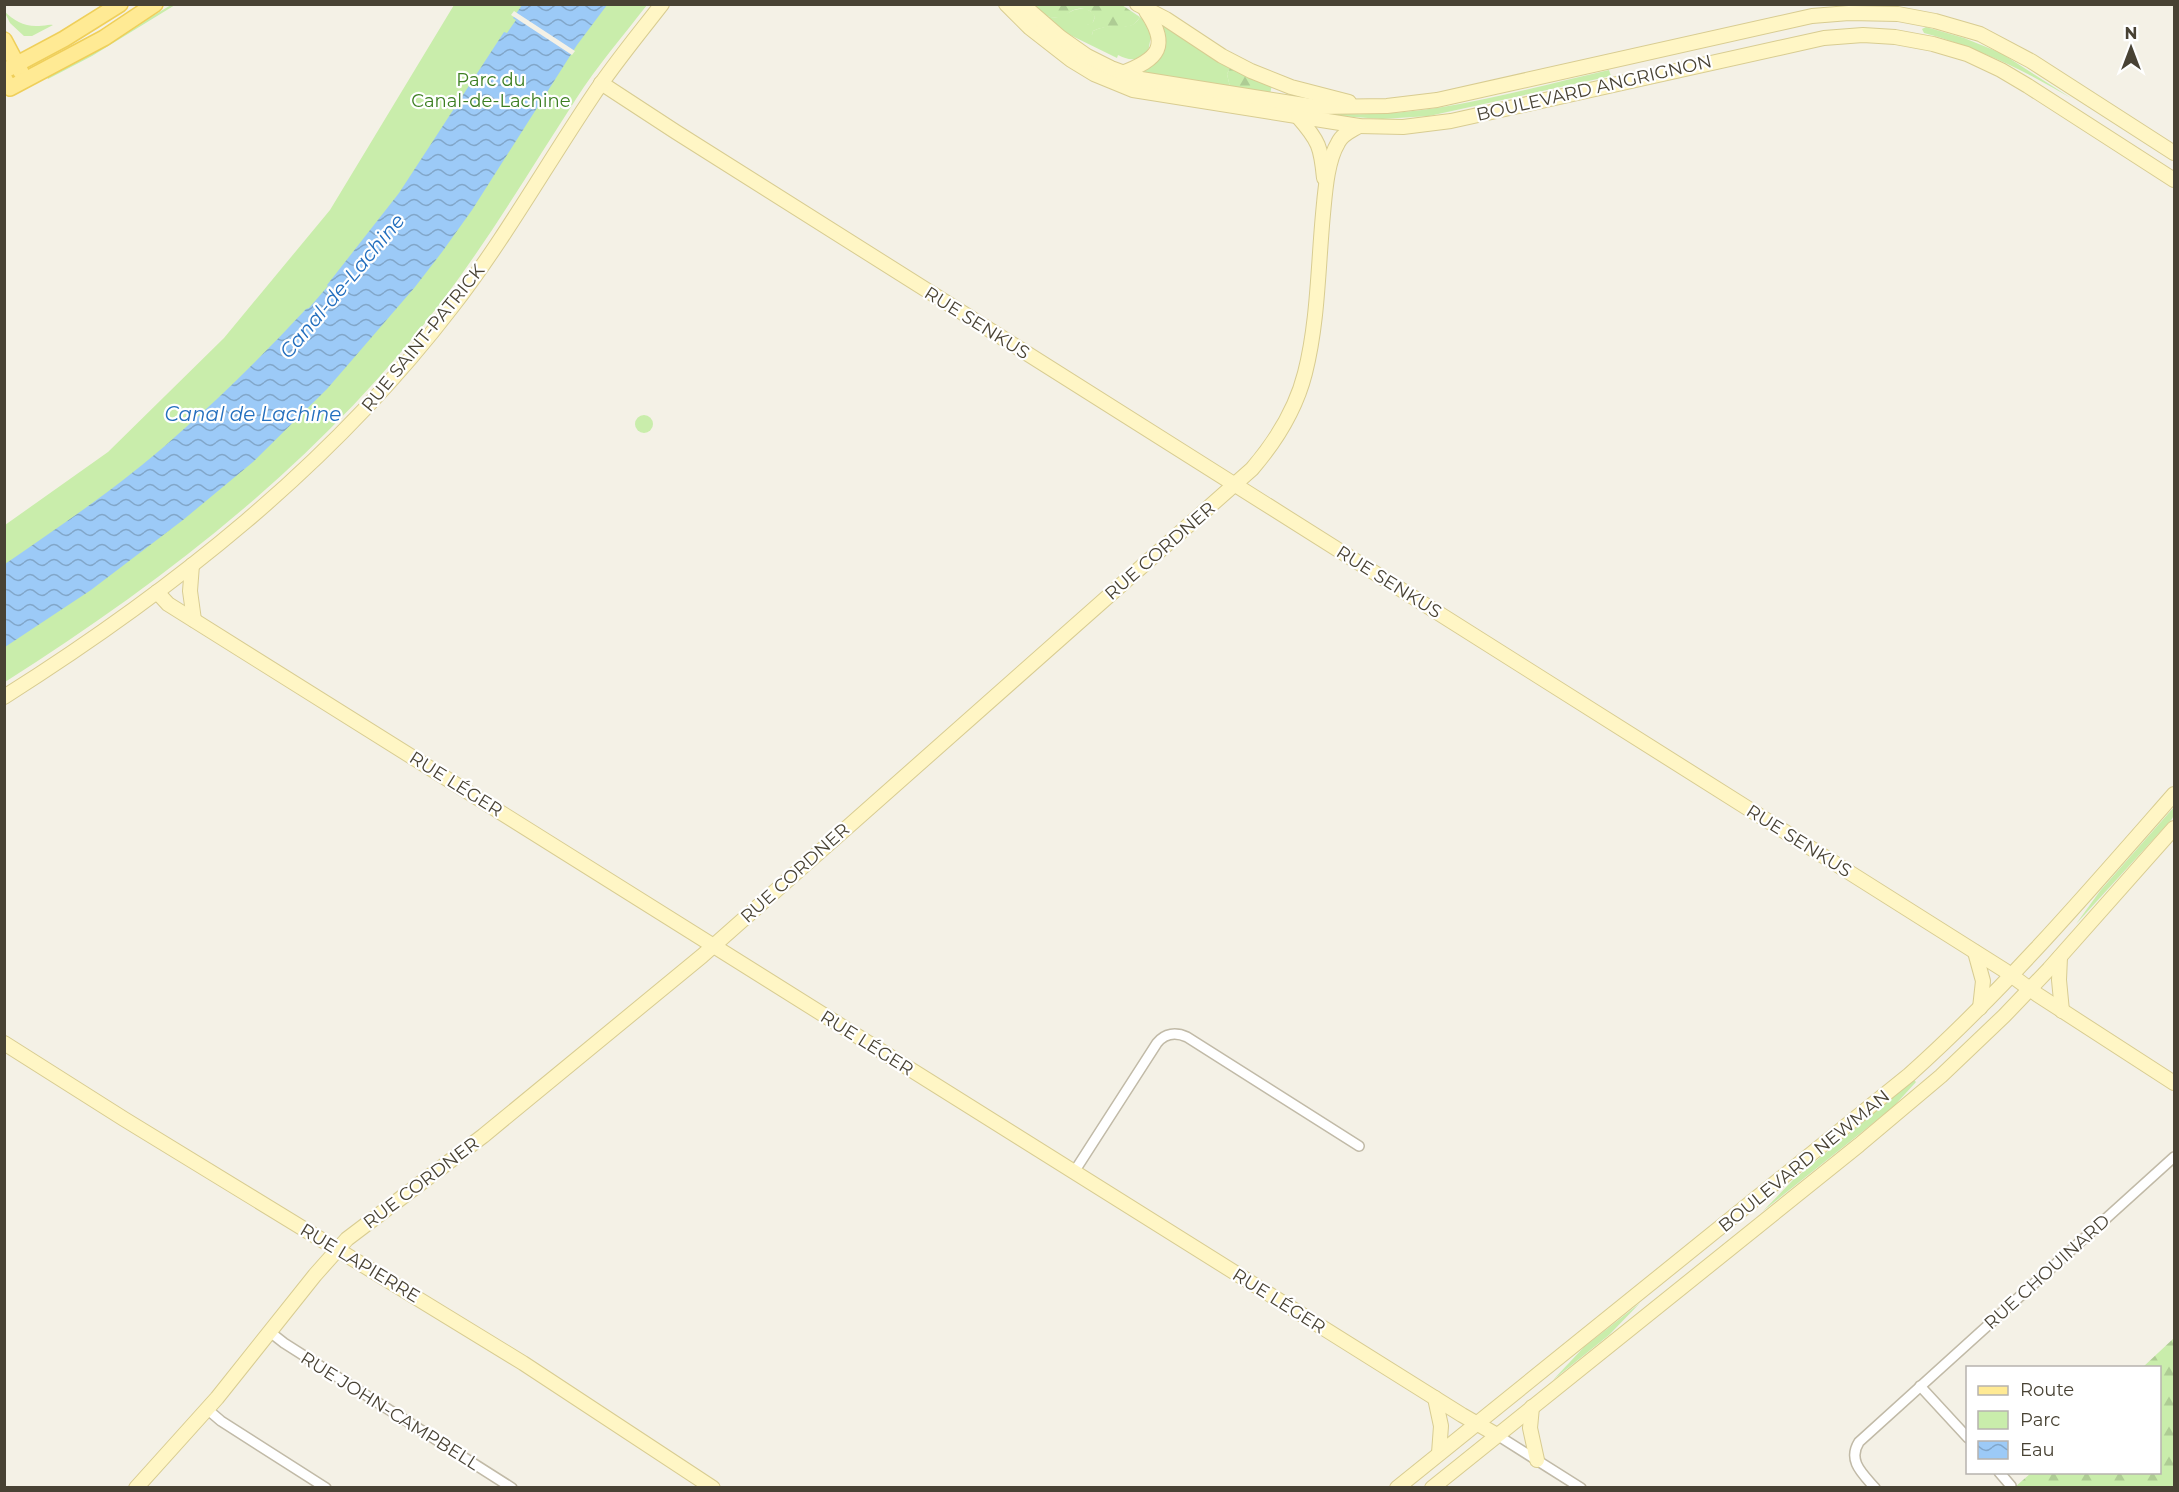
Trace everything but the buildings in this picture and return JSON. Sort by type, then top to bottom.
[{"type":"main road","points":[[11,68],[120,4]]},
{"type":"main road","points":[[6,86],[26,80],[104,38],[155,4]]},
{"type":"main road","points":[[4,40],[11,68],[26,80]]},
{"type":"street","name":"RUE SAINT-PATRICK","points":[[4,697],[82,646],[192,565],[252,517],[312,464],[353,423],[412,357],[453,306],[499,242],[601,83],[662,4]]},
{"type":"street","name":"BOULEVARD ANGRIGNON","points":[[1006,4],[1035,32],[1071,60],[1094,74],[1120,85],[1146,93],[1359,126],[1403,127],[1443,122],[1816,39],[1875,35],[1933,44],[1989,64],[2028,86],[2175,180]]},
{"type":"street","name":"BOULEVARD ANGRIGNON","points":[[1022,4],[1076,49],[1122,73],[1166,84],[1317,107],[1365,107],[1437,100],[1806,17],[1843,13],[1888,13],[1913,16],[1959,27],[2000,44],[2175,153]]},
{"type":"street","points":[[1122,73],[1149,61],[1158,45],[1156,26],[1141,7]]},
{"type":"street","points":[[1141,7],[1166,19],[1231,62],[1261,76],[1291,87],[1365,107]]},
{"type":"street","name":"RUE SENKUS","points":[[601,83],[695,145],[1975,952],[2175,1083]]},
{"type":"street","points":[[1298,117],[1313,133],[1320,148],[1326,189]]},
{"type":"street","points":[[1326,189],[1338,142],[1345,134],[1359,126]]},
{"type":"street","name":"RUE CORDNER","points":[[139,1486],[207,1409],[337,1249],[350,1237],[483,1136],[713,946],[1235,484],[1263,456],[1293,406],[1305,374],[1312,330],[1326,189]]},
{"type":"street","points":[[192,565],[190,591],[194,620]]},
{"type":"street","name":"RUE LÉGER","points":[[157,592],[168,604],[1581,1488]]},
{"type":"street","name":"BOULEVARD NEWMAN","points":[[1397,1488],[1898,1085],[2012,976],[2175,794]]},
{"type":"street","name":"BOULEVARD NEWMAN","points":[[1432,1488],[1941,1076],[2030,989],[2175,828]]},
{"type":"street","points":[[1975,952],[1983,981],[1980,1008]]},
{"type":"street","points":[[2060,957],[2059,980],[2062,1011]]},
{"type":"street","points":[[1074,1172],[1157,1043],[1164,1036],[1173,1034],[1187,1037],[1359,1146]]},
{"type":"street","name":"RUE LAPIERRE","points":[[4,1043],[523,1363],[704,1485]]},
{"type":"street","name":"RUE CHOUINARD","points":[[1875,1488],[1856,1466],[1854,1455],[1856,1448],[1869,1432],[2175,1157]]},
{"type":"street","name":"RUE JOHN-CAMPBELL","points":[[270,1332],[512,1488]]},
{"type":"street","points":[[1920,1386],[1966,1436]]},
{"type":"street","points":[[1434,1398],[1441,1426],[1439,1454]]},
{"type":"street","points":[[1532,1407],[1530,1428],[1537,1460]]},
{"type":"street","points":[[207,1409],[221,1421],[326,1488]]},
{"type":"street","points":[[2000,1474],[2011,1486]]},
{"type":"green space","points":[[171,5],[175,5],[92,56],[48,79],[47,77]]},
{"type":"green space","name":"Parc du Canal-de-Lachine","points":[[454,5],[647,5],[584,87],[494,226],[442,301],[396,358],[347,412],[295,463],[184,557],[126,601],[5,682],[5,525],[108,452],[224,338],[330,210]]},
{"type":"green space","points":[[1031,5],[1122,5],[1140,17],[1131,26],[1103,28],[1093,31],[1092,35],[1084,31],[1095,17],[1088,10],[1075,9],[1064,18],[1053,18],[1042,14]]},
{"type":"green space","points":[[1085,8],[1095,17],[1092,24],[1087,25],[1092,35],[1093,31],[1103,27],[1134,24],[1140,17],[1148,24],[1151,36],[1148,52],[1137,58],[1130,59],[1118,55],[1117,58],[1064,32],[1043,16],[1058,18],[1074,10]]},
{"type":"green space","points":[[4,11],[24,24],[53,25],[32,36],[24,36],[10,23]]},
{"type":"green space","points":[[1164,23],[1231,66],[1227,74],[1230,87],[1144,75],[1143,71],[1155,62],[1162,52],[1164,39],[1161,25]]},
{"type":"green space","points":[[1926,27],[1964,38],[2001,53],[2071,98],[2000,61],[1963,45],[1924,33],[1922,29]]},
{"type":"green space","points":[[1231,66],[1272,85],[1270,94],[1230,87],[1227,74]]},
{"type":"green space","points":[[1609,70],[1611,76],[1429,116],[1382,119],[1326,115],[1327,113],[1398,113],[1433,108],[1504,95]]},
{"type":"green space","points":[[644,415],[650,418],[653,424],[650,430],[644,433],[638,430],[635,424],[638,418]]},
{"type":"green space","points":[[2174,807],[2172,819],[2076,924],[2100,891]]},
{"type":"green space","points":[[1914,1080],[1916,1082],[1894,1106],[1763,1211],[1793,1180]]},
{"type":"green space","points":[[1640,1303],[1609,1335],[1553,1380],[1584,1347]]},
{"type":"green space","points":[[2174,1338],[2174,1487],[2015,1487],[2030,1474],[2161,1474],[2161,1366],[2144,1366]]},
{"type":"water","name":"Canal de Lachine","points":[[522,5],[607,5],[577,45],[472,210],[415,287],[327,389],[253,462],[183,520],[91,590],[5,647],[5,564],[92,503],[156,454],[227,390],[309,308],[399,193],[504,32],[507,33],[516,20],[513,18]]},
{"type":"pier","points":[[514,11],[575,51],[572,55],[511,15]]},
{"type":"water label","name":"Canal-de-Lachine","points":[[342,286]]}]
